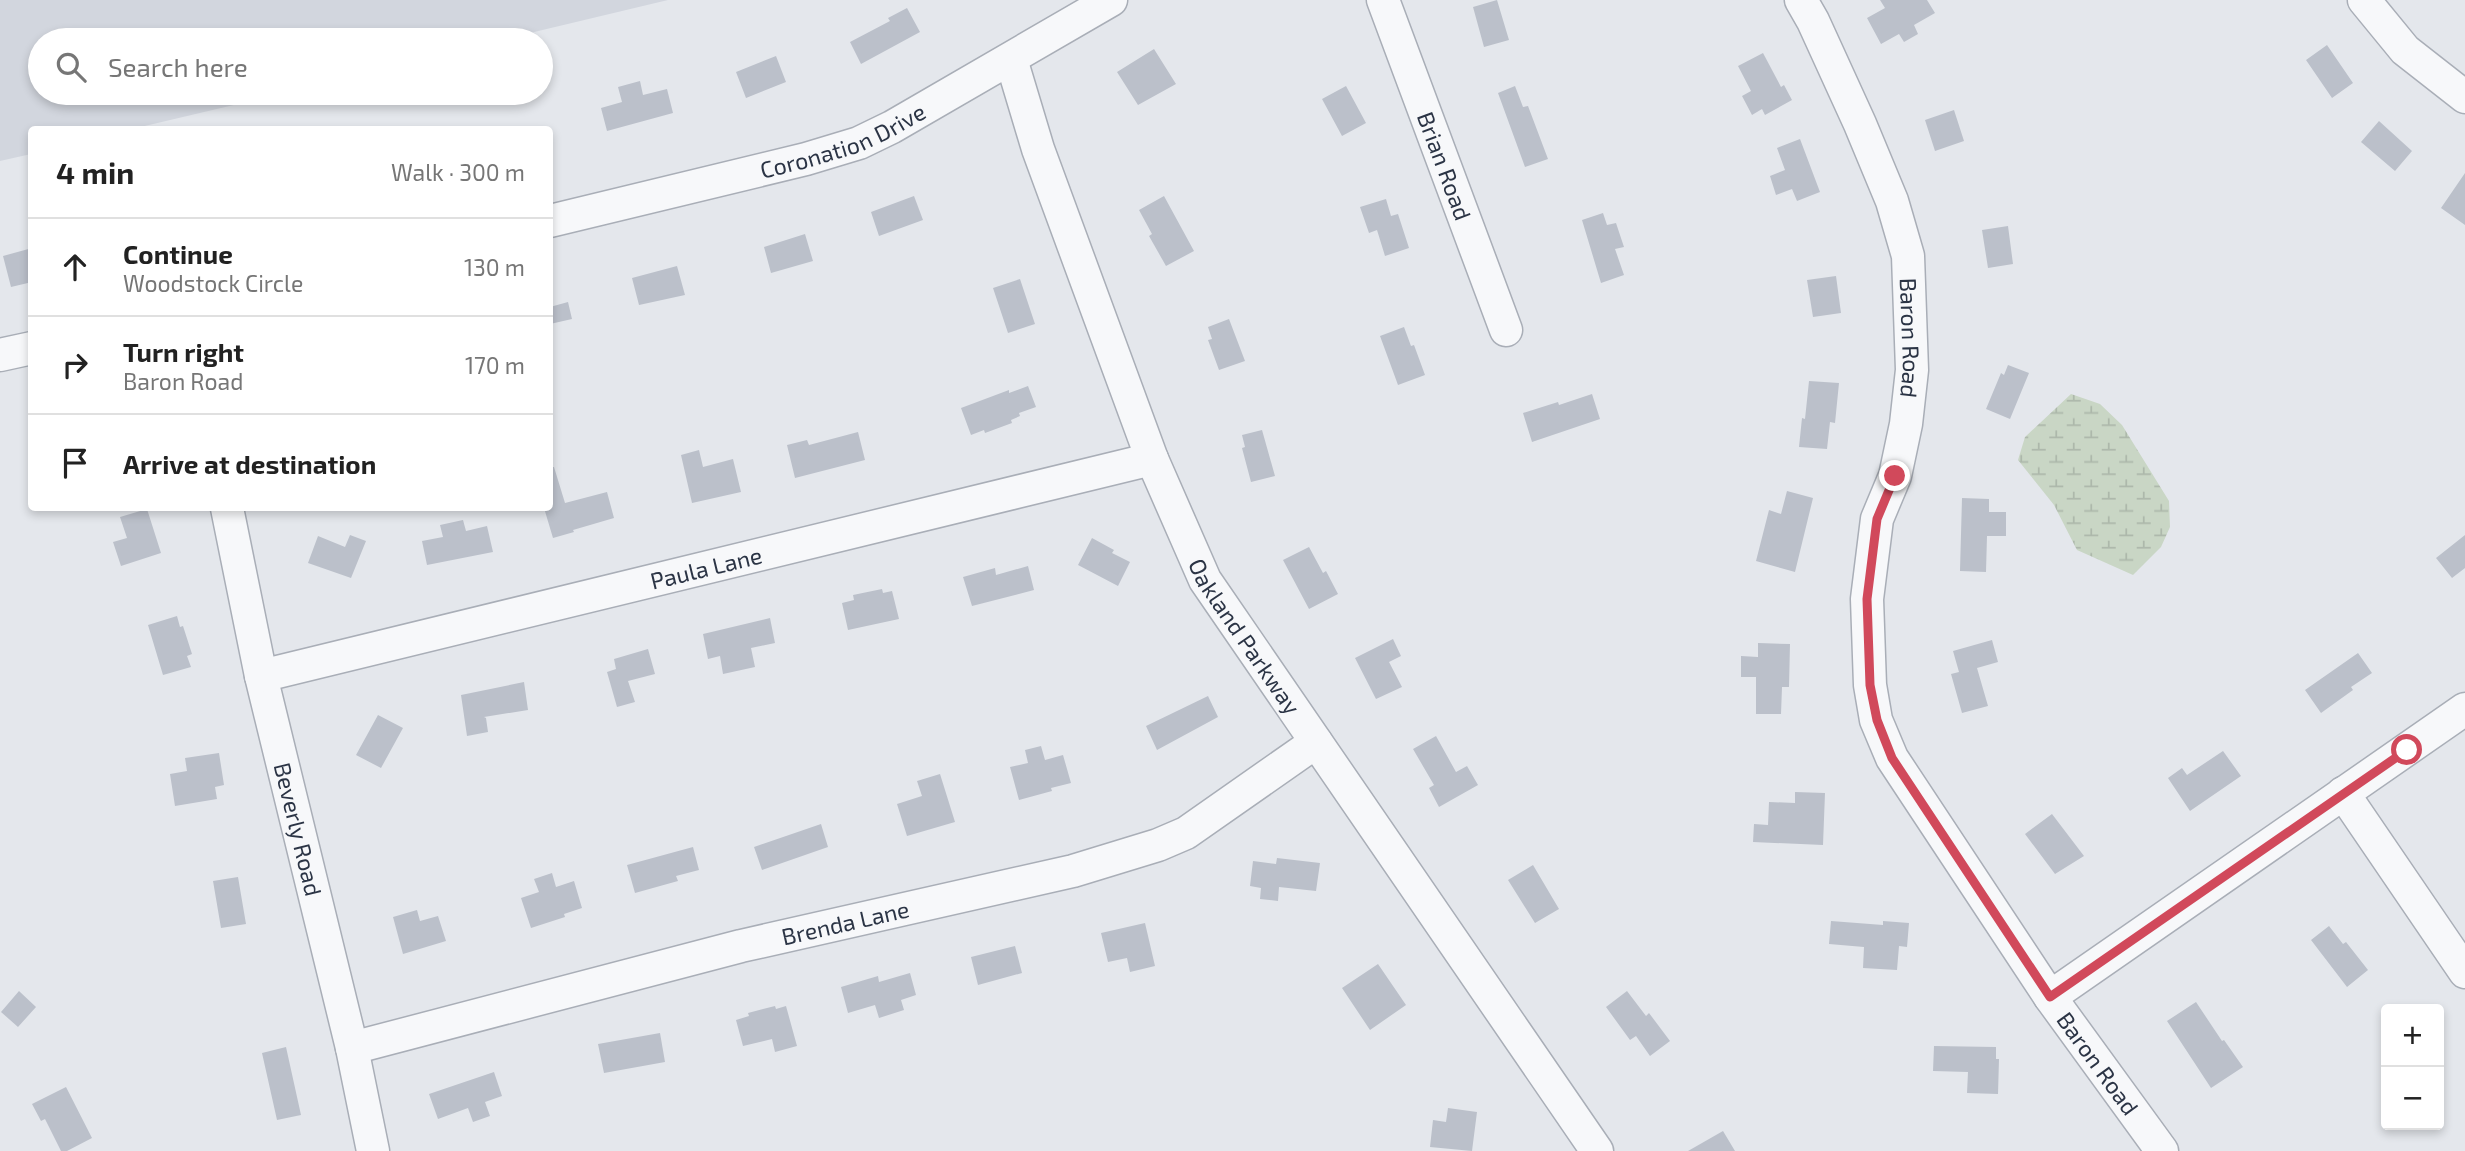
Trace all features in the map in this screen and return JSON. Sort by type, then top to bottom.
[{"type":"street","name":"Coronation Drive","points":[[553,220],[806,159],[859,143],[892,127],[1111,0]]},
{"type":"street","name":"Brian Road","points":[[1383,0],[1506,330]]},
{"type":"street","name":"Baron Road","points":[[1801,0],[1860,124],[1892,201],[1908,256],[1911,383],[1895,476],[1877,519],[1867,599],[1870,685],[1877,720],[1892,758],[2050,997],[2162,1151]]},
{"type":"street","points":[[2364,0],[2405,50],[2465,97]]},
{"type":"street","name":"Oakland Parkway","points":[[1011,59],[1038,149],[1152,458],[1205,580],[1597,1151]]},
{"type":"street","points":[[0,355],[28,349]]},
{"type":"street","name":"Paula Lane","points":[[261,676],[1152,458]]},
{"type":"street","name":"Beverly Road","points":[[229,511],[261,676],[352,1048],[373,1151]]},
{"type":"street","points":[[2050,997],[2465,709]]},
{"type":"street","name":"Brenda Lane","points":[[352,1048],[741,946],[1073,871],[1158,845],[1185,834],[1316,742]]},
{"type":"street","points":[[2343,793],[2465,972]]},
{"type":"shaded area","points":[[0,0],[668,0],[551,28],[28,28],[28,105],[233,105],[145,126],[28,126],[28,155],[0,161]]},
{"type":"green space","points":[[2071,394],[2100,404],[2122,425],[2169,501],[2170,527],[2161,547],[2133,575],[2077,550],[2054,505],[2018,460],[2025,437]]},
{"type":"building","points":[[1497,0],[1509,40],[1484,47],[1473,7]]},
{"type":"building","points":[[1880,0],[1927,0],[1935,13],[1914,25],[1918,34],[1904,42],[1899,34],[1881,44],[1867,18],[1885,8]]},
{"type":"building","points":[[907,8],[920,32],[861,64],[850,42],[890,21],[888,18]]},
{"type":"building","points":[[2327,45],[2353,83],[2332,98],[2306,60]]},
{"type":"building","points":[[1154,49],[1176,84],[1138,105],[1117,72]]},
{"type":"building","points":[[1763,53],[1781,87],[1784,85],[1792,100],[1765,115],[1762,109],[1752,115],[1742,96],[1751,91],[1738,66]]},
{"type":"building","points":[[776,56],[786,82],[746,98],[736,72]]},
{"type":"building","points":[[640,81],[643,95],[667,89],[673,113],[607,131],[601,108],[622,102],[618,87]]},
{"type":"building","points":[[1346,86],[1366,123],[1342,136],[1322,99]]},
{"type":"building","points":[[1515,86],[1523,107],[1528,106],[1548,159],[1525,167],[1498,93]]},
{"type":"building","points":[[1954,110],[1964,141],[1935,151],[1925,120]]},
{"type":"building","points":[[2379,121],[2412,151],[2395,171],[2361,142]]},
{"type":"building","points":[[1800,139],[1820,192],[1797,201],[1792,189],[1776,195],[1770,176],[1785,170],[1777,148]]},
{"type":"building","points":[[2465,173],[2465,225],[2441,208]]},
{"type":"building","points":[[914,196],[923,220],[879,236],[871,212]]},
{"type":"building","points":[[1164,196],[1194,251],[1166,266],[1149,236],[1152,234],[1139,210]]},
{"type":"building","points":[[1386,199],[1391,216],[1398,214],[1409,248],[1385,256],[1377,230],[1369,233],[1360,207]]},
{"type":"building","points":[[1603,213],[1607,225],[1616,223],[1624,247],[1615,249],[1624,275],[1601,283],[1582,220]]},
{"type":"building","points":[[2008,226],[2013,264],[1988,268],[1982,230]]},
{"type":"building","points":[[805,234],[813,261],[771,273],[764,247]]},
{"type":"building","points":[[28,249],[28,283],[11,287],[3,256]]},
{"type":"building","points":[[677,266],[685,295],[639,305],[632,278]]},
{"type":"building","points":[[1836,276],[1841,313],[1813,317],[1807,280]]},
{"type":"building","points":[[1020,279],[1035,324],[1008,333],[993,288]]},
{"type":"building","points":[[568,302],[572,319],[553,323],[553,306]]},
{"type":"building","points":[[1229,319],[1245,361],[1219,370],[1208,340],[1212,339],[1208,327]]},
{"type":"building","points":[[1404,327],[1425,375],[1398,385],[1380,336]]},
{"type":"building","points":[[2008,365],[2029,373],[2010,419],[1986,409],[2001,373],[2004,375]]},
{"type":"building","points":[[1809,381],[1839,383],[1835,423],[1830,422],[1827,449],[1799,447]]},
{"type":"building","points":[[1028,386],[1036,407],[1019,413],[1020,416],[1011,420],[1012,423],[971,435],[961,408],[1009,390],[1009,393]]},
{"type":"building","points":[[1592,394],[1600,419],[1532,442],[1523,413]]},
{"type":"building","points":[[1262,430],[1275,476],[1251,482],[1242,448],[1245,447],[1242,435]]},
{"type":"building","points":[[858,432],[865,460],[795,478],[787,445],[807,440],[809,445]]},
{"type":"building","points":[[699,450],[703,467],[733,459],[741,492],[692,503],[681,455]]},
{"type":"building","points":[[554,467],[565,503],[607,492],[614,518],[553,538],[545,511],[553,511]]},
{"type":"building","points":[[1787,491],[1813,498],[1795,572],[1756,561],[1769,510],[1781,514]]},
{"type":"building","points":[[1962,498],[1989,499],[1989,512],[2006,512],[2006,536],[1987,536],[1986,572],[1960,571]]},
{"type":"building","points":[[148,511],[161,553],[121,566],[113,542],[127,538],[120,517]]},
{"type":"building","points":[[463,520],[466,531],[487,526],[493,552],[427,565],[422,541],[443,537],[440,525]]},
{"type":"building","points":[[350,535],[366,541],[351,578],[308,563],[318,536],[345,547]]},
{"type":"building","points":[[2465,535],[2465,568],[2452,578],[2436,558]]},
{"type":"building","points":[[1092,538],[1130,562],[1118,586],[1078,565]]},
{"type":"building","points":[[1309,547],[1338,594],[1309,609],[1283,560]]},
{"type":"building","points":[[1028,566],[1034,590],[972,606],[963,577],[995,568],[996,575]]},
{"type":"building","points":[[882,589],[883,593],[892,591],[899,619],[848,630],[842,603],[854,600],[853,595]]},
{"type":"building","points":[[177,616],[192,654],[187,656],[191,667],[163,675],[148,625]]},
{"type":"building","points":[[770,618],[775,643],[751,648],[755,667],[723,674],[720,656],[708,659],[703,634]]},
{"type":"building","points":[[1393,639],[1401,656],[1389,662],[1402,687],[1376,699],[1355,658]]},
{"type":"building","points":[[1992,640],[1998,662],[1977,668],[1988,706],[1962,713],[1951,674],[1959,672],[1953,651]]},
{"type":"building","points":[[1758,643],[1790,644],[1789,687],[1782,687],[1781,714],[1756,714],[1756,677],[1741,677],[1741,656],[1758,657]]},
{"type":"building","points":[[648,649],[655,674],[628,681],[635,702],[617,707],[607,672],[616,669],[614,659]]},
{"type":"building","points":[[2358,653],[2372,673],[2321,713],[2305,690]]},
{"type":"building","points":[[524,682],[528,710],[484,717],[488,732],[467,736],[461,695]]},
{"type":"building","points":[[1208,696],[1218,717],[1157,750],[1146,726]]},
{"type":"building","points":[[378,715],[403,728],[381,768],[356,755]]},
{"type":"building","points":[[1436,736],[1456,772],[1467,766],[1478,785],[1439,807],[1429,788],[1434,785],[1413,749]]},
{"type":"building","points":[[1041,746],[1045,760],[1063,755],[1071,783],[1019,800],[1010,767],[1028,763],[1025,750]]},
{"type":"building","points":[[2223,751],[2241,776],[2190,811],[2168,778],[2182,768],[2187,775]]},
{"type":"building","points":[[219,753],[224,785],[215,787],[217,799],[175,806],[170,774],[187,771],[185,758]]},
{"type":"building","points":[[940,774],[955,822],[907,836],[897,804],[922,796],[917,781]]},
{"type":"building","points":[[1795,792],[1825,793],[1823,845],[1753,842],[1754,824],[1768,825],[1769,802],[1795,803]]},
{"type":"building","points":[[2052,814],[2084,856],[2055,874],[2025,834]]},
{"type":"building","points":[[821,824],[828,847],[762,870],[754,847]]},
{"type":"building","points":[[693,847],[699,870],[676,876],[678,881],[635,893],[627,865]]},
{"type":"building","points":[[1277,858],[1320,863],[1316,891],[1279,887],[1278,901],[1260,899],[1261,888],[1250,886],[1253,861],[1276,864]]},
{"type":"building","points":[[1533,865],[1559,909],[1535,923],[1508,880]]},
{"type":"building","points":[[552,873],[556,887],[574,881],[582,908],[564,914],[565,917],[531,928],[521,898],[539,892],[534,879]]},
{"type":"building","points":[[238,877],[246,924],[221,928],[213,881]]},
{"type":"building","points":[[417,910],[420,921],[438,916],[446,941],[403,954],[393,917]]},
{"type":"building","points":[[1831,921],[1883,925],[1883,921],[1909,923],[1907,947],[1899,946],[1897,970],[1863,968],[1864,947],[1829,944]]},
{"type":"building","points":[[1145,923],[1155,966],[1130,972],[1127,958],[1108,962],[1101,933]]},
{"type":"building","points":[[2329,926],[2343,944],[2346,942],[2368,970],[2347,987],[2311,940]]},
{"type":"building","points":[[1015,946],[1022,973],[978,985],[971,957]]},
{"type":"building","points":[[1378,964],[1406,1005],[1370,1030],[1342,988]]},
{"type":"building","points":[[910,973],[916,995],[901,1000],[904,1010],[879,1018],[875,1005],[848,1013],[841,987],[878,976],[879,982]]},
{"type":"building","points":[[19,991],[36,1007],[18,1027],[1,1012]]},
{"type":"building","points":[[1627,991],[1646,1016],[1649,1013],[1670,1041],[1650,1056],[1636,1036],[1630,1040],[1606,1007]]},
{"type":"building","points":[[2196,1002],[2243,1067],[2211,1088],[2167,1021]]},
{"type":"building","points":[[775,1006],[776,1009],[786,1006],[797,1046],[775,1052],[772,1039],[743,1046],[736,1020],[749,1016],[748,1013]]},
{"type":"building","points":[[660,1033],[665,1062],[604,1073],[598,1044]]},
{"type":"building","points":[[1934,1046],[1996,1047],[1996,1059],[1999,1059],[1998,1094],[1967,1093],[1968,1072],[1933,1071]]},
{"type":"building","points":[[286,1047],[301,1115],[277,1120],[262,1053]]},
{"type":"building","points":[[494,1072],[502,1096],[485,1102],[490,1116],[473,1122],[468,1108],[438,1119],[429,1094]]},
{"type":"building","points":[[66,1087],[92,1138],[67,1151],[61,1151],[45,1119],[41,1121],[32,1104]]},
{"type":"building","points":[[1448,1108],[1477,1112],[1472,1151],[1430,1147],[1433,1120],[1446,1122]]},
{"type":"building","points":[[1723,1131],[1735,1151],[1688,1151]]},
{"type":"route","points":[[1895,476],[1877,519],[1867,599],[1870,685],[1877,720],[1892,758],[2050,997],[2407,750]]}]
